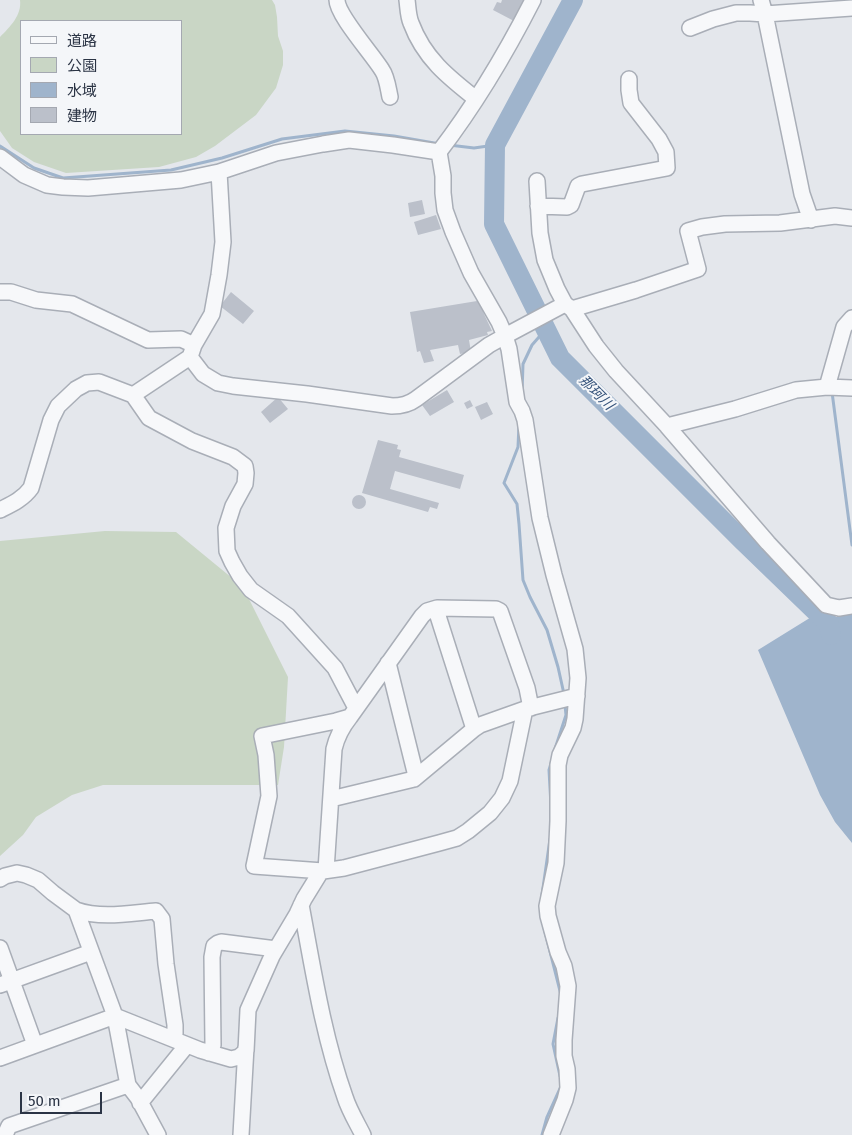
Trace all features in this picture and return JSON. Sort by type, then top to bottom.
[{"type":"street","points":[[337,0],[342,15],[384,72],[390,97]]},
{"type":"street","points":[[407,0],[410,22],[423,50],[449,78],[476,99]]},
{"type":"street","points":[[533,0],[518,30],[476,99],[439,152],[443,176],[445,210],[453,232],[471,273],[507,335],[517,402],[526,420],[536,497],[545,540],[575,649],[578,678],[574,719],[558,765],[556,863],[547,906],[548,916],[564,966],[568,986],[564,1040],[568,1088],[551,1135]]},
{"type":"street","points":[[690,28],[713,19],[763,7],[852,8]]},
{"type":"street","points":[[763,7],[802,194],[811,220]]},
{"type":"street","points":[[538,206],[566,207],[570,205],[578,186],[582,184],[668,168],[666,152],[632,103],[630,79]]},
{"type":"street","points":[[0,157],[24,174],[46,185],[88,188],[181,180],[219,172],[276,153],[349,140],[439,152]]},
{"type":"street","points":[[133,395],[192,351],[212,314],[223,242],[219,172]]},
{"type":"street","points":[[537,181],[540,234],[544,260],[566,306],[616,371],[667,426],[768,543],[826,605],[838,608],[852,606]]},
{"type":"street","points":[[0,292],[11,292],[36,300],[72,304],[148,340],[181,339],[192,351],[203,374],[218,383],[401,406],[409,404],[507,335],[566,306],[636,290],[698,269],[688,231],[725,224],[780,223],[835,216],[852,218]]},
{"type":"street","points":[[827,387],[844,327],[852,318]]},
{"type":"street","points":[[0,510],[16,502],[31,488],[51,420],[58,406],[76,389],[87,382],[99,382],[133,395],[149,418],[192,441],[233,457],[245,466],[245,484],[233,506],[226,528],[227,551],[240,576],[251,590],[288,616],[335,668],[353,712]]},
{"type":"street","points":[[667,426],[736,409],[796,390],[827,387],[852,388]]},
{"type":"street","points":[[241,1135],[248,1010],[272,956],[320,873],[457,838],[480,822],[502,798],[510,781],[528,708],[527,688],[500,610],[434,609],[427,611],[341,729],[334,749],[325,871]]},
{"type":"street","points":[[434,609],[438,616],[474,729]]},
{"type":"street","points":[[388,663],[415,772],[414,779]]},
{"type":"street","points":[[331,799],[414,779],[480,725],[528,708],[576,696]]},
{"type":"street","points":[[325,871],[254,866],[269,796],[267,763],[262,736],[336,721],[353,712]]},
{"type":"street","points":[[0,879],[17,873],[26,875],[38,880],[52,893],[76,910],[90,914],[158,912],[162,918],[175,1034],[180,1042]]},
{"type":"street","points":[[301,905],[322,1012],[334,1061],[345,1099],[363,1135]]},
{"type":"street","points":[[76,910],[115,1016],[128,1085],[159,1135]]},
{"type":"street","points":[[209,1052],[213,1045],[214,946],[218,943],[231,943],[276,949]]},
{"type":"street","points":[[0,948],[6,983],[35,1045]]},
{"type":"street","points":[[6,983],[91,952]]},
{"type":"street","points":[[0,1058],[115,1016],[180,1042],[231,1059],[239,1057],[246,1051],[246,1047]]},
{"type":"street","points":[[140,1103],[180,1042]]},
{"type":"street","points":[[5,1135],[9,1126],[128,1085]]},
{"type":"green space","points":[[20,0],[272,0],[275,5],[278,36],[283,51],[283,65],[276,88],[256,115],[215,146],[196,157],[159,167],[66,173],[34,162],[12,148],[0,131],[0,37],[15,20],[19,11]]},
{"type":"green space","points":[[105,531],[176,532],[243,587],[288,677],[284,747],[278,785],[103,785],[72,795],[36,817],[23,835],[0,856],[0,541]]},
{"type":"water","points":[[821,611],[823,614],[837,617],[838,613],[852,613],[852,843],[835,822],[820,795],[758,650]]},
{"type":"building","points":[[502,0],[525,0],[514,21],[493,10],[497,2],[501,3]]},
{"type":"building","points":[[422,200],[425,214],[410,217],[408,203]]},
{"type":"building","points":[[436,215],[441,229],[418,235],[414,222]]},
{"type":"building","points":[[231,292],[254,311],[243,324],[220,306]]},
{"type":"building","points":[[477,301],[482,306],[492,331],[487,332],[488,335],[469,340],[471,352],[460,354],[458,345],[430,350],[434,361],[424,363],[420,351],[417,352],[410,312]]},
{"type":"building","points":[[447,390],[454,402],[430,416],[422,405]]},
{"type":"building","points":[[278,397],[288,409],[270,423],[261,412]]},
{"type":"building","points":[[470,400],[473,406],[467,409],[464,403]]},
{"type":"building","points":[[487,402],[493,414],[481,420],[475,407]]},
{"type":"building","points":[[378,440],[398,445],[397,449],[401,450],[399,457],[464,475],[460,489],[395,471],[390,489],[439,503],[437,509],[430,507],[428,512],[362,493]]},
{"type":"building","points":[[356,495],[362,495],[366,502],[362,509],[356,509],[352,505],[352,499]]},
{"type":"waterway","name":"那珂川","points":[[573,0],[495,145],[494,224],[560,358],[829,624],[831,635]]},
{"type":"waterway","points":[[0,146],[34,168],[63,178],[171,170],[222,158],[282,139],[345,131],[394,136],[440,144]]},
{"type":"waterway","points":[[449,145],[474,148],[495,145]]},
{"type":"waterway","points":[[522,393],[523,364],[532,345],[546,329]]},
{"type":"waterway","points":[[832,392],[852,545]]},
{"type":"waterway","points":[[519,424],[518,447],[504,483],[517,504],[523,580],[547,630],[564,694]]},
{"type":"waterway","points":[[554,752],[566,715],[565,705]]},
{"type":"waterway","points":[[551,806],[549,770],[552,760]]},
{"type":"waterway","points":[[542,895],[550,839]]},
{"type":"waterway","points":[[544,928],[561,995]]},
{"type":"waterway","points":[[558,1018],[553,1044],[560,1076]]},
{"type":"waterway","points":[[542,1135],[547,1117],[562,1084]]}]
